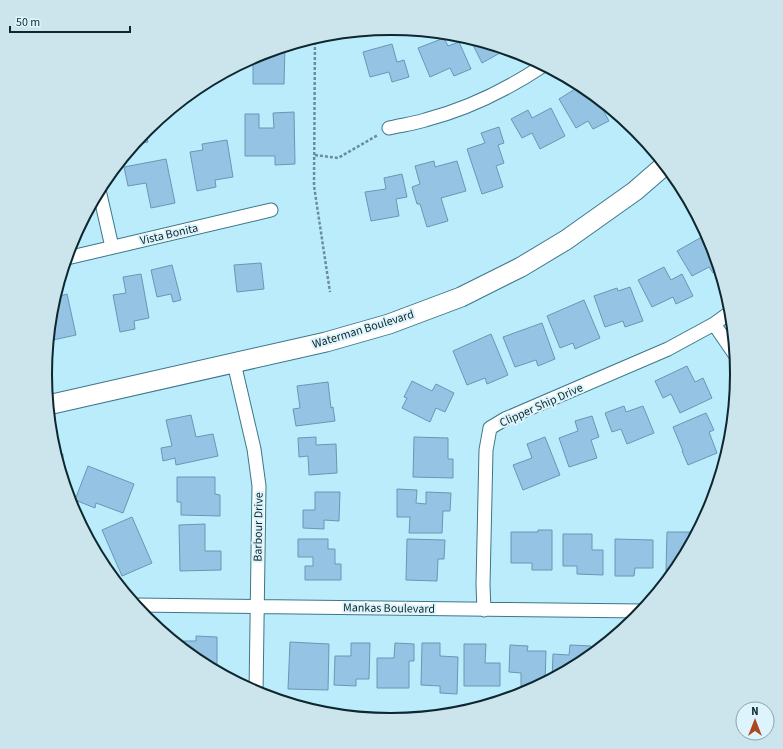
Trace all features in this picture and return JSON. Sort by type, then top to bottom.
[{"type":"main road","name":"Waterman Boulevard","points":[[54,404],[326,342],[389,324],[461,297],[521,267],[566,240],[635,191],[661,168]]},
{"type":"street","points":[[389,128],[426,120],[480,101],[526,77],[539,69]]},
{"type":"street","points":[[101,199],[112,247]]},
{"type":"street","name":"Vista Bonita","points":[[73,256],[271,210]]},
{"type":"street","name":"Clipper Ship Drive","points":[[484,610],[483,577],[486,450],[490,428],[505,419],[668,349],[714,324],[725,316]]},
{"type":"street","points":[[714,324],[730,347]]},
{"type":"street","name":"Barbour Drive","points":[[234,363],[254,449],[259,486],[256,685]]},
{"type":"street","name":"Mankas Boulevard","points":[[142,605],[636,611]]},
{"type":"path","points":[[315,44],[314,186],[330,292]]},
{"type":"path","points":[[315,156],[338,158],[389,128]]},
{"type":"building","points":[[441,39],[445,40],[448,46],[459,42],[471,69],[454,76],[450,68],[430,77],[418,48]]},
{"type":"building","points":[[392,44],[397,62],[404,60],[409,77],[392,82],[389,72],[370,77],[363,52]]},
{"type":"building","points":[[473,46],[500,53],[482,63]]},
{"type":"building","points":[[285,52],[284,84],[253,84],[253,65]]},
{"type":"building","points":[[575,89],[604,110],[609,121],[593,129],[588,121],[576,128],[559,99]]},
{"type":"building","points":[[551,108],[565,136],[540,149],[532,133],[522,138],[511,119],[528,110],[532,118]]},
{"type":"building","points":[[294,112],[295,164],[275,165],[275,156],[245,156],[245,114],[259,114],[259,128],[274,128],[273,113]]},
{"type":"building","points":[[499,127],[504,143],[498,145],[504,163],[496,166],[503,187],[482,194],[467,149],[485,143],[481,133]]},
{"type":"building","points":[[227,140],[233,177],[215,180],[216,187],[197,191],[190,152],[203,150],[202,144]]},
{"type":"building","points":[[166,159],[175,203],[151,208],[146,183],[128,186],[124,167]]},
{"type":"building","points":[[434,161],[435,167],[457,161],[466,191],[441,198],[448,221],[427,227],[420,204],[417,204],[412,187],[420,184],[415,166]]},
{"type":"building","points":[[402,174],[407,197],[396,199],[399,216],[371,221],[365,192],[386,189],[384,178]]},
{"type":"building","points":[[702,237],[715,272],[713,273],[709,267],[692,276],[677,251]]},
{"type":"building","points":[[261,263],[264,289],[237,292],[234,265]]},
{"type":"building","points":[[172,265],[181,300],[173,302],[171,294],[157,297],[151,270]]},
{"type":"building","points":[[664,267],[671,280],[682,274],[693,296],[676,304],[673,297],[652,307],[638,280]]},
{"type":"building","points":[[141,274],[149,318],[134,321],[135,329],[120,332],[113,295],[126,293],[123,277]]},
{"type":"building","points":[[630,287],[643,321],[625,327],[623,321],[605,327],[594,296],[617,288],[618,291]]},
{"type":"building","points":[[67,294],[76,335],[54,340],[62,296]]},
{"type":"building","points":[[584,300],[600,338],[575,349],[573,343],[560,348],[547,316]]},
{"type":"building","points":[[542,323],[555,359],[538,366],[536,360],[515,367],[503,337]]},
{"type":"building","points":[[491,334],[508,375],[487,384],[485,378],[467,385],[453,351]]},
{"type":"building","points":[[687,366],[695,382],[703,378],[712,398],[680,413],[671,394],[663,398],[655,381]]},
{"type":"building","points":[[412,381],[432,391],[436,384],[454,393],[445,412],[436,408],[430,422],[402,408],[407,398],[404,397]]},
{"type":"building","points":[[328,382],[331,408],[333,407],[335,421],[296,426],[293,409],[300,408],[297,386]]},
{"type":"building","points":[[624,406],[626,412],[643,406],[654,433],[627,444],[621,429],[612,432],[605,413]]},
{"type":"building","points":[[706,413],[714,430],[709,432],[717,453],[688,465],[673,427]]},
{"type":"building","points":[[191,415],[196,437],[213,434],[218,456],[176,465],[175,458],[163,461],[161,448],[172,446],[166,420]]},
{"type":"building","points":[[592,416],[599,437],[591,440],[597,458],[569,467],[559,438],[578,431],[575,421]]},
{"type":"building","points":[[316,437],[316,445],[336,444],[337,473],[309,475],[308,456],[299,457],[298,438]]},
{"type":"building","points":[[414,437],[448,438],[448,459],[453,459],[453,478],[413,477]]},
{"type":"building","points":[[545,437],[560,475],[523,490],[513,465],[532,458],[527,444]]},
{"type":"building","points":[[88,466],[134,484],[123,513],[96,503],[95,508],[77,501],[76,498]]},
{"type":"building","points":[[177,477],[215,477],[215,494],[220,495],[220,516],[181,515],[181,502],[177,502]]},
{"type":"building","points":[[397,489],[417,490],[416,503],[426,504],[426,492],[451,493],[450,511],[443,511],[442,533],[409,533],[410,517],[397,517]]},
{"type":"building","points":[[315,492],[340,492],[339,521],[324,520],[324,529],[303,528],[303,510],[315,510]]},
{"type":"building","points":[[132,517],[152,563],[122,576],[102,530]]},
{"type":"building","points":[[205,524],[205,551],[221,551],[221,570],[180,571],[179,525]]},
{"type":"building","points":[[538,530],[552,530],[552,570],[532,570],[532,563],[511,563],[511,532],[538,532]]},
{"type":"building","points":[[667,532],[692,532],[674,563],[668,571],[666,571]]},
{"type":"building","points":[[563,534],[592,534],[592,550],[603,550],[603,575],[577,574],[577,566],[563,566]]},
{"type":"building","points":[[298,539],[328,539],[328,549],[335,549],[335,564],[341,564],[341,580],[305,580],[305,566],[313,566],[313,557],[298,557]]},
{"type":"building","points":[[407,539],[445,540],[444,559],[438,559],[437,581],[406,580]]},
{"type":"building","points":[[615,539],[653,540],[653,568],[635,568],[634,576],[615,576]]},
{"type":"building","points":[[196,636],[217,637],[217,666],[181,641],[196,641]]},
{"type":"building","points":[[290,642],[329,644],[328,690],[288,689]]},
{"type":"building","points":[[351,643],[370,643],[369,679],[356,679],[356,686],[334,685],[335,656],[351,656]]},
{"type":"building","points":[[395,643],[414,644],[414,661],[409,661],[409,688],[377,688],[377,658],[394,658]]},
{"type":"building","points":[[422,643],[440,643],[440,656],[458,657],[457,694],[440,693],[440,686],[421,685]]},
{"type":"building","points":[[464,644],[486,644],[485,663],[500,663],[500,686],[464,686]]},
{"type":"building","points":[[510,645],[528,646],[527,651],[546,651],[545,677],[521,688],[521,673],[509,672]]},
{"type":"building","points":[[570,645],[591,646],[591,649],[580,657],[552,674],[553,654],[569,655]]}]
